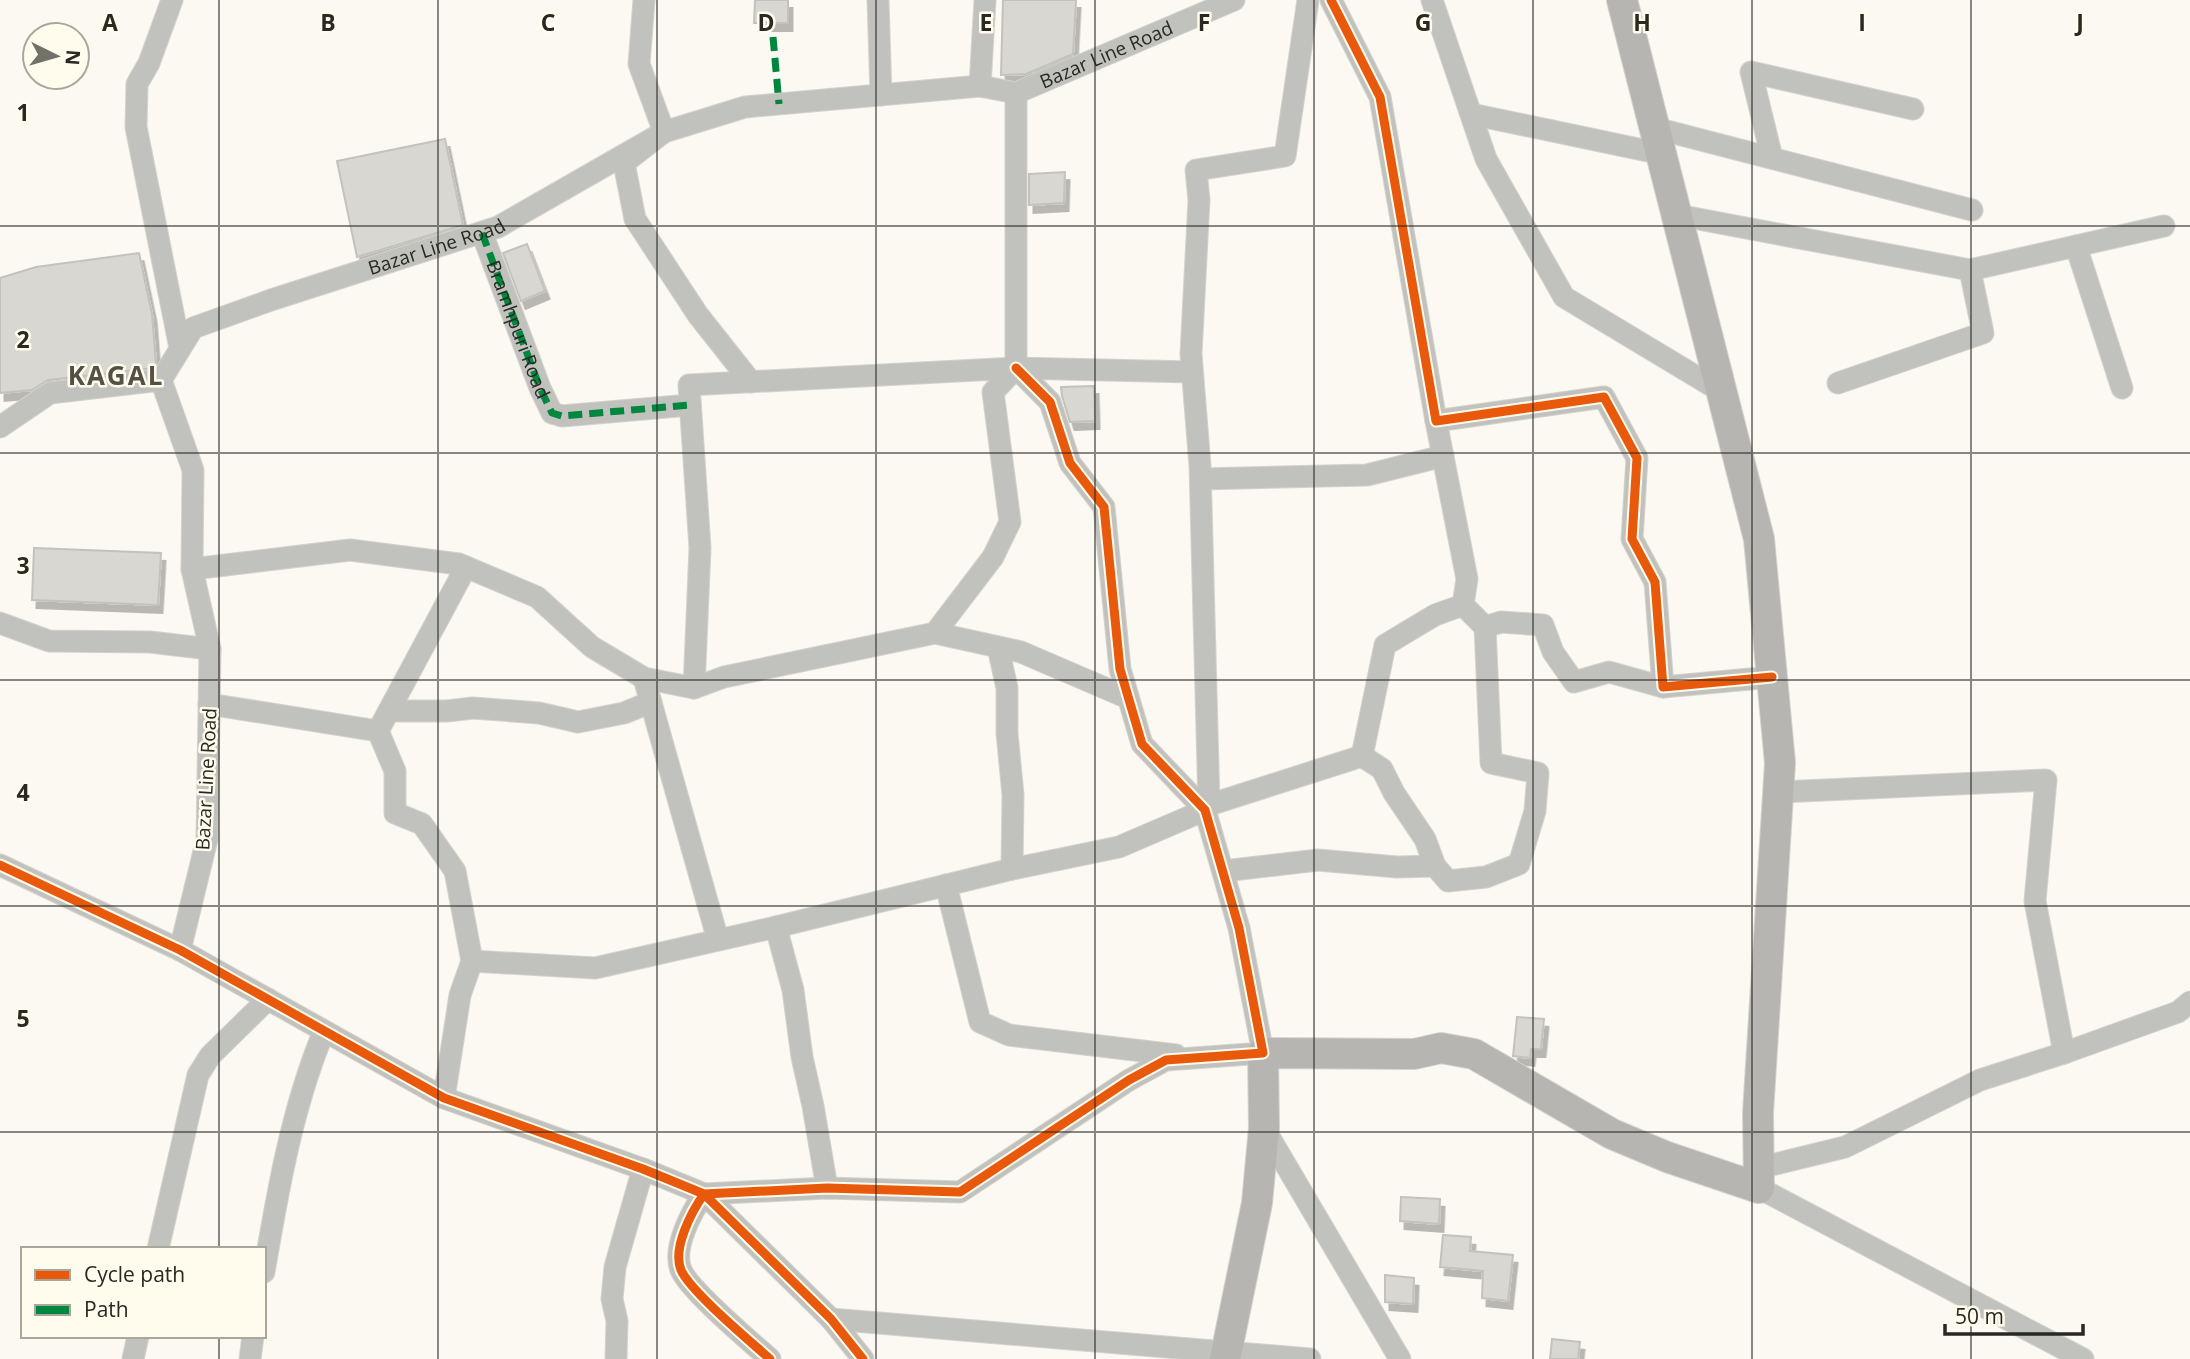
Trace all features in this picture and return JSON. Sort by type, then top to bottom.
[{"type":"main road","points":[[1225,1356],[1257,1203],[1264,1128],[1263,1053],[1414,1054],[1441,1048],[1474,1054],[1612,1134],[1667,1157],[1759,1178],[1758,1113],[1780,764],[1759,539],[1622,0]]},
{"type":"street","points":[[0,427],[50,393],[161,380],[180,348],[136,127],[137,84],[149,63],[173,0]]},
{"type":"street","points":[[644,0],[639,64],[664,132]]},
{"type":"street","points":[[878,0],[881,95]]},
{"type":"street","points":[[980,86],[985,0]]},
{"type":"street","name":"Bazar Line Road","points":[[1016,93],[1234,0]]},
{"type":"street","points":[[1308,0],[1285,156],[1196,170],[1199,200],[1191,354],[1201,479],[1209,805],[1362,756]]},
{"type":"street","points":[[1331,0],[1380,97],[1466,579],[1463,605]]},
{"type":"street","points":[[1432,0],[1486,159],[1564,297],[1722,392]]},
{"type":"street","points":[[1772,158],[1751,72],[1913,108]]},
{"type":"street","points":[[751,382],[698,315],[635,219],[624,163],[664,132],[745,107],[980,86],[1016,93],[1016,368],[993,392],[1010,523],[993,557],[935,633]]},
{"type":"street","points":[[1471,114],[1772,158],[1972,210]]},
{"type":"street","name":"Bazar Line Road","points":[[180,348],[193,328],[271,300],[498,228],[664,132]]},
{"type":"street","points":[[1677,215],[1970,271],[2164,226]]},
{"type":"street","name":"Bramhpuri Road","points":[[482,233],[547,406],[552,413],[562,416],[690,405]]},
{"type":"street","points":[[2076,246],[2122,388]]},
{"type":"street","points":[[1839,383],[1983,334],[1970,271]]},
{"type":"street","points":[[704,1194],[827,1188],[960,1192],[1129,1080],[1166,1060],[1263,1053],[1240,928],[1205,810],[1142,744],[1119,669],[1104,507],[1070,463],[1050,402],[1016,368]]},
{"type":"street","points":[[694,688],[701,548],[689,385],[1016,368],[1192,372]]},
{"type":"street","name":"Bazar Line Road","points":[[161,380],[193,470],[192,569],[210,649],[207,839],[180,950]]},
{"type":"street","points":[[1436,421],[1604,397],[1637,458],[1632,539],[1656,582],[1663,687]]},
{"type":"street","points":[[1201,479],[1367,475],[1443,456]]},
{"type":"street","points":[[192,569],[350,550],[459,564],[537,597],[592,647],[644,678],[694,688],[724,677],[935,633],[1021,652],[1128,698]]},
{"type":"street","points":[[378,731],[466,567]]},
{"type":"street","points":[[1362,756],[1385,645],[1435,615],[1463,605]]},
{"type":"street","points":[[1362,756],[1382,769],[1394,793],[1425,839],[1435,866],[1448,881],[1486,877],[1519,864],[1535,811],[1538,773],[1491,763],[1485,627],[1463,605]]},
{"type":"street","points":[[1485,627],[1500,622],[1543,625],[1553,652],[1574,682],[1609,673],[1663,687],[1772,677]]},
{"type":"street","points":[[0,623],[49,641],[150,642],[210,649]]},
{"type":"street","points":[[999,647],[1007,688],[1007,733],[1013,795],[1012,869]]},
{"type":"street","points":[[644,678],[718,940]]},
{"type":"street","points":[[389,711],[482,709],[539,713],[578,722],[624,713],[651,702]]},
{"type":"street","points":[[209,704],[378,731]]},
{"type":"street","points":[[378,731],[396,771],[395,813],[422,824],[455,871],[472,961],[460,995],[444,1098]]},
{"type":"street","points":[[1780,792],[2046,780],[2035,901],[2064,1053]]},
{"type":"street","points":[[472,961],[595,968],[1012,869],[1119,847],[1205,810]]},
{"type":"street","points":[[1223,870],[1318,860],[1397,867],[1435,866]]},
{"type":"street","points":[[0,865],[180,950],[444,1098],[643,1169],[704,1194],[831,1319],[863,1359]]},
{"type":"street","points":[[946,885],[980,1022],[1009,1035],[1198,1057]]},
{"type":"street","points":[[776,927],[793,990],[802,1057],[827,1188]]},
{"type":"street","points":[[158,1247],[198,1075],[211,1056],[268,999]]},
{"type":"street","points":[[1759,1178],[1845,1147],[1980,1080],[2178,1012],[2190,1002]]},
{"type":"street","points":[[266,1261],[283,1166],[307,1072],[324,1031]]},
{"type":"street","points":[[1264,1128],[1399,1359]]},
{"type":"street","points":[[615,1358],[617,1321],[612,1299],[615,1267],[643,1169]]},
{"type":"street","points":[[1759,1178],[2083,1359]]},
{"type":"street","points":[[704,1194],[692,1211],[681,1240],[681,1269],[700,1293],[770,1359]]},
{"type":"street","points":[[831,1319],[1225,1356],[1310,1359]]},
{"type":"street","points":[[133,1359],[138,1338]]},
{"type":"street","points":[[250,1359],[253,1338]]},
{"type":"building","points":[[755,0],[788,0],[788,23],[754,23]]},
{"type":"building","points":[[1003,0],[1076,0],[1073,54],[1026,74],[1001,75]]},
{"type":"building","points":[[445,139],[463,225],[357,257],[337,161]]},
{"type":"building","points":[[1065,172],[1064,203],[1029,205],[1029,174]]},
{"type":"building","points":[[527,244],[545,291],[521,301],[503,253]]},
{"type":"building","points":[[139,253],[152,314],[156,364],[153,368],[48,380],[32,390],[0,393],[0,278],[36,267]]},
{"type":"building","points":[[1094,386],[1095,421],[1070,422],[1061,387]]},
{"type":"building","points":[[34,548],[161,553],[158,605],[32,600]]},
{"type":"building","points":[[1517,1017],[1544,1019],[1541,1049],[1531,1049],[1530,1058],[1513,1056]]},
{"type":"building","points":[[1401,1197],[1440,1199],[1439,1224],[1400,1221]]},
{"type":"building","points":[[1443,1235],[1471,1237],[1470,1251],[1513,1255],[1508,1301],[1482,1298],[1483,1271],[1440,1267]]},
{"type":"building","points":[[1385,1275],[1414,1278],[1413,1304],[1385,1302]]},
{"type":"building","points":[[1552,1339],[1580,1342],[1578,1359],[1550,1359]]},
{"type":"marked path","points":[[773,37],[779,104]]},
{"type":"marked path","points":[[482,233],[540,388],[552,413],[562,416],[690,405]]},
{"type":"cycle path","points":[[1331,0],[1380,97],[1436,421],[1604,397],[1637,458],[1632,539],[1655,582],[1663,687],[1772,677]]},
{"type":"cycle path","points":[[770,1359],[708,1303],[681,1270],[681,1241],[704,1194],[827,1188],[960,1192],[1129,1080],[1166,1060],[1263,1053],[1239,928],[1205,810],[1142,744],[1120,669],[1104,507],[1070,463],[1050,402],[1016,368]]},
{"type":"cycle path","points":[[0,865],[180,950],[444,1098],[643,1169],[704,1194],[831,1319],[863,1359]]},
{"type":"district","name":"KAGAL","points":[[116,375]]}]
